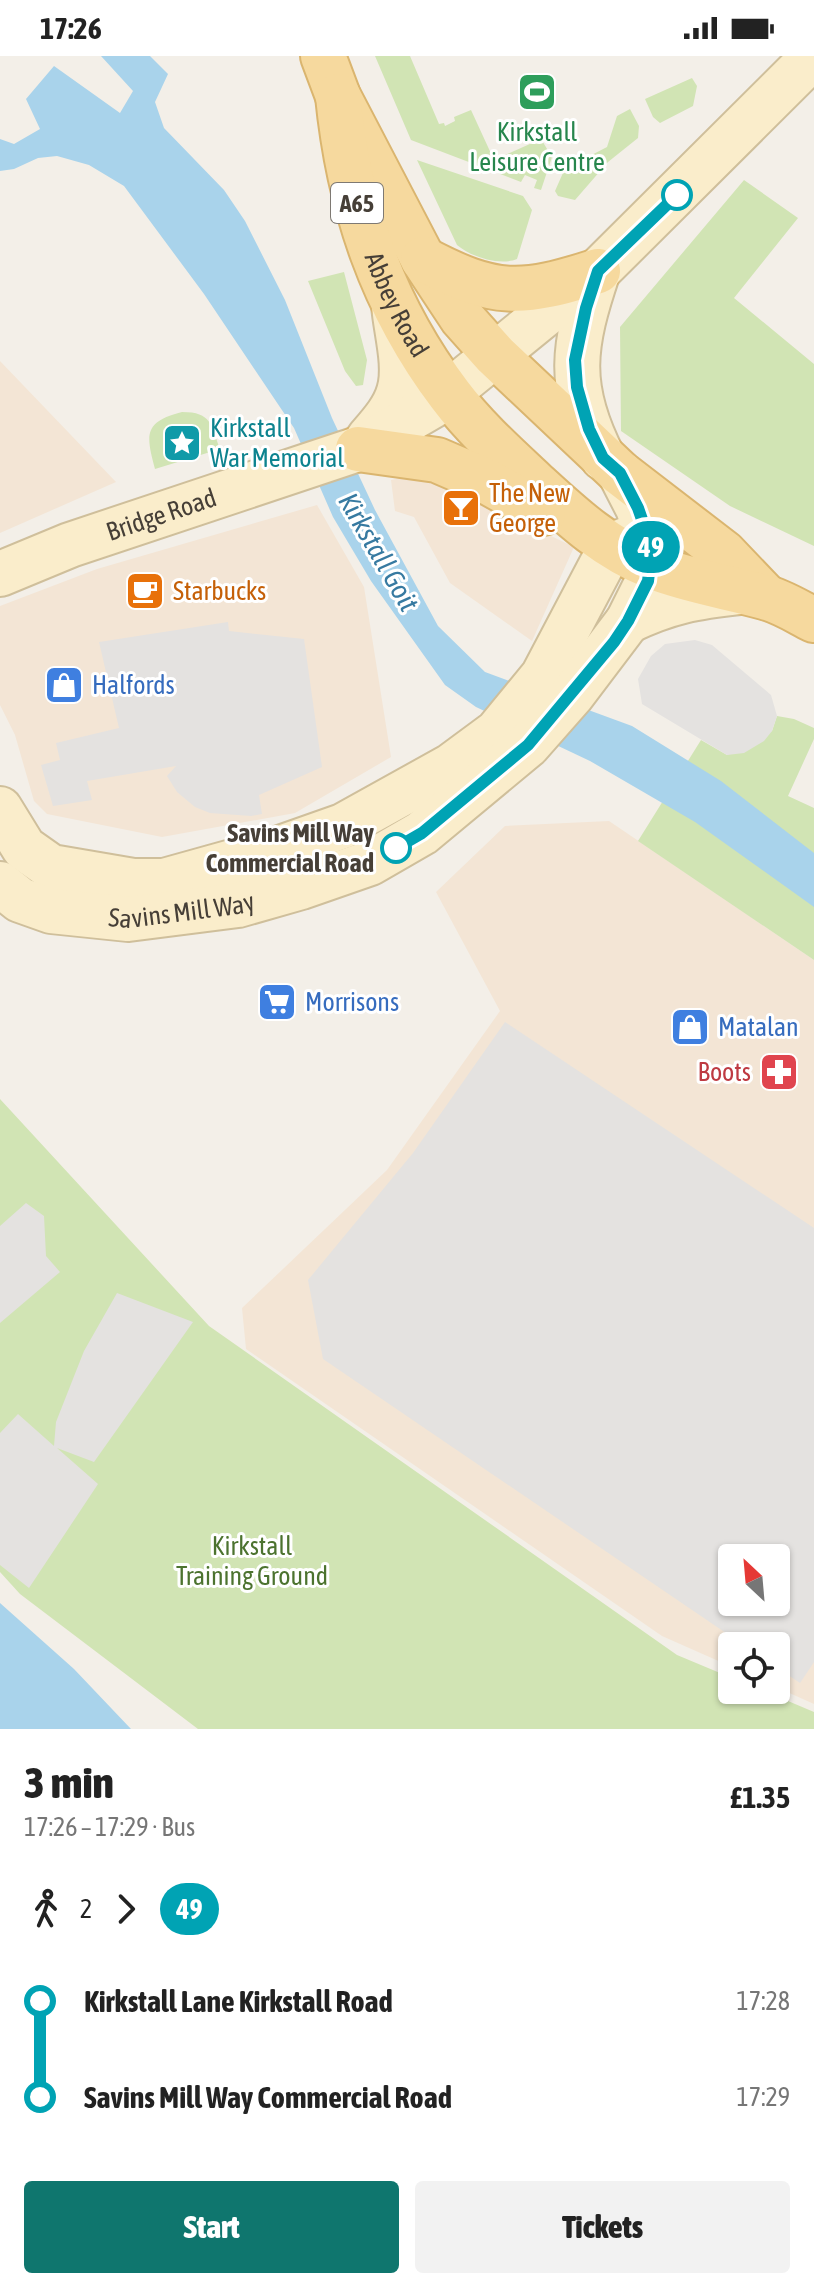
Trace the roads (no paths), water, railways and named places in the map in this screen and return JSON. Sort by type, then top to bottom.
[{"type":"main road","name":"Abbey Road","points":[[323,56],[338,96],[423,259],[462,318],[495,355]]},
{"type":"main road","name":"Bridge Road","points":[[0,574],[70,545],[358,449],[455,401],[495,355],[598,271],[814,56]]},
{"type":"main road","name":"Abbey Road","points":[[338,96],[342,139],[364,235],[394,305],[420,351],[455,401]]},
{"type":"main road","points":[[423,259],[462,279],[504,289],[549,287],[598,271]]},
{"type":"main road","points":[[598,271],[575,360],[577,387],[589,429],[612,466],[616,545]]},
{"type":"main road","points":[[358,449],[385,420],[399,392],[401,368],[394,305]]},
{"type":"main road","name":"A65","points":[[495,355],[612,466],[724,553],[754,595]]},
{"type":"main road","name":"A65","points":[[455,401],[513,462],[616,545],[814,620]]},
{"type":"main road","points":[[358,449],[437,460],[488,482],[551,517],[616,545],[688,536],[724,553]]},
{"type":"main road","name":"Savins Mill Way","points":[[0,884],[20,900],[51,911],[130,900],[164,881],[272,851],[343,826],[451,766],[512,738],[558,686],[628,621],[648,581],[616,545],[558,686]]},
{"type":"main road","points":[[628,621],[690,597],[754,595]]},
{"type":"main road","name":"Savins Mill Way","points":[[0,809],[24,848],[51,867],[130,900]]},
{"type":"water","name":"Kirkstall Goit","points":[[101,56],[150,56],[168,74],[155,102],[164,128],[224,190],[245,221],[285,300],[332,418],[375,510],[438,626],[485,672],[632,726],[721,781],[814,853],[814,907],[695,822],[590,761],[476,707],[445,685],[371,581],[333,517],[294,428],[204,294],[124,186],[89,165],[57,156],[38,158],[14,169],[0,171],[0,139],[14,144],[40,129],[26,99],[54,66],[120,113],[133,91]]},
{"type":"water","points":[[0,1603],[74,1669],[131,1729],[0,1729]]},
{"type":"place","name":"Kirkstall Leisure Centre","points":[[537,92]]},
{"type":"place","name":"Kirkstall War Memorial","points":[[182,443]]},
{"type":"place","name":"The New George","points":[[461,508]]},
{"type":"place","name":"Starbucks","points":[[145,591]]},
{"type":"place","name":"Halfords","points":[[64,685]]},
{"type":"place","name":"Savins Mill Way Commercial Road","points":[[396,848]]},
{"type":"place","name":"Morrisons","points":[[277,1002]]},
{"type":"place","name":"Matalan","points":[[690,1027]]},
{"type":"place","name":"Boots","points":[[779,1072]]},
{"type":"park label","name":"Kirkstall Training Ground","points":[[252,1561]]}]
